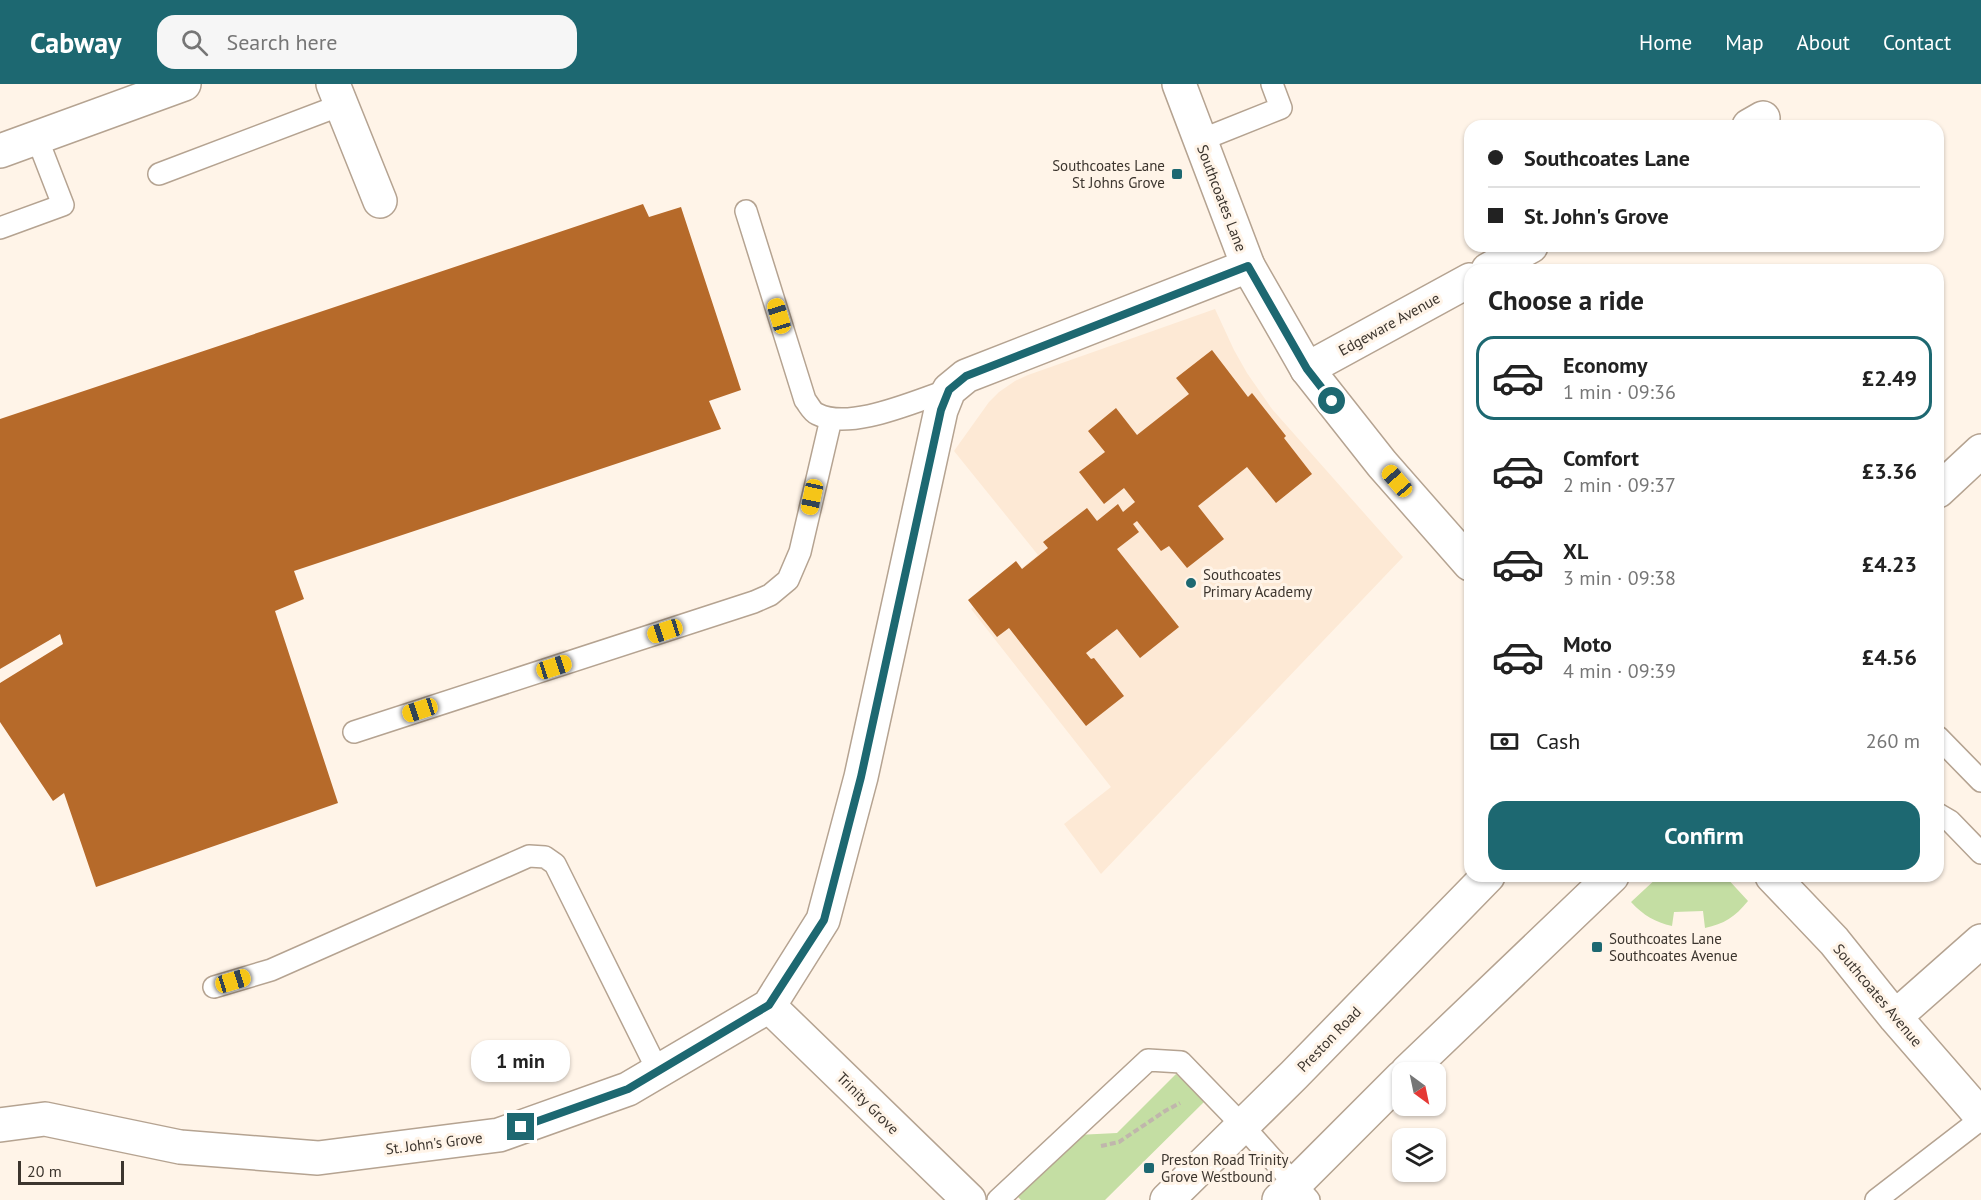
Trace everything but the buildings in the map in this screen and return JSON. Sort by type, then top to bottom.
[{"type":"street","points":[[0,151],[184,84]]},
{"type":"street","name":"Southcoates Lane","points":[[1179,84],[1248,266],[1307,369],[1382,464],[1464,557]]},
{"type":"street","points":[[337,94],[380,201]]},
{"type":"street","points":[[1499,264],[1520,252]]},
{"type":"street","points":[[949,390],[966,376],[1248,266]]},
{"type":"street","name":"Edgeware Avenue","points":[[1307,369],[1464,288]]},
{"type":"street","name":"St. John's Grove","points":[[0,1125],[45,1119],[180,1147],[318,1158],[500,1135],[628,1089],[769,1005],[824,920],[861,777],[941,410],[949,390]]},
{"type":"street","points":[[1944,485],[1981,451]]},
{"type":"street","name":"Preston Road","points":[[1167,1200],[1482,882]]},
{"type":"street","points":[[1417,1062],[1606,882]]},
{"type":"street","name":"Southcoates Avenue","points":[[1778,882],[1834,941],[1981,1117]]},
{"type":"street","points":[[1896,1017],[1981,941]]},
{"type":"street","name":"Trinity Grove","points":[[769,1005],[969,1200]]},
{"type":"street","points":[[1294,1195],[1392,1088]]},
{"type":"lane","points":[[1201,140],[1281,108],[1272,84]]},
{"type":"lane","points":[[159,174],[337,94]]},
{"type":"lane","points":[[0,228],[63,205],[36,138]]},
{"type":"lane","points":[[746,211],[806,400],[815,413],[831,419],[859,419],[949,390]]},
{"type":"lane","points":[[354,732],[754,602],[770,594],[788,580],[800,552],[831,419]]},
{"type":"lane","points":[[1944,743],[1981,781]]},
{"type":"lane","points":[[1944,818],[1981,853]]},
{"type":"lane","points":[[214,987],[271,970],[529,856],[545,857],[555,864],[658,1071]]},
{"type":"lane","points":[[998,1200],[1148,1060],[1181,1062],[1242,1125],[1294,1195]]},
{"type":"lane","points":[[1876,1200],[1981,1117]]},
{"type":"path","points":[[1099,1146],[1119,1142],[1165,1110],[1208,1089]]},
{"type":"shaded area","name":"Southcoates Primary Academy","points":[[1215,309],[1247,373],[1272,409],[1403,557],[1101,874],[1064,824],[1111,787],[971,609],[1038,555],[954,451],[989,402],[1015,381]]},
{"type":"green space","points":[[1653,882],[1731,882],[1748,901],[1729,919],[1705,928],[1703,911],[1674,912],[1672,926],[1645,915],[1631,902]]},
{"type":"green space","points":[[1176,1074],[1205,1101],[1105,1200],[1021,1200],[1016,1195],[1077,1135],[1117,1133]]},
{"type":"place","name":"Southcoates Lane St Johns Grove","points":[[1177,174]]},
{"type":"place","name":"Southcoates Primary Academy","points":[[1191,583]]},
{"type":"place","name":"Southcoates Lane Southcoates Avenue","points":[[1597,947]]},
{"type":"place","name":"Preston Road Trinity Grove Westbound","points":[[1149,1168]]},
{"type":"route","points":[[521,1127],[628,1089],[769,1005],[824,920],[861,777],[941,410],[949,390],[966,376],[1248,266],[1307,369],[1332,401]]}]
